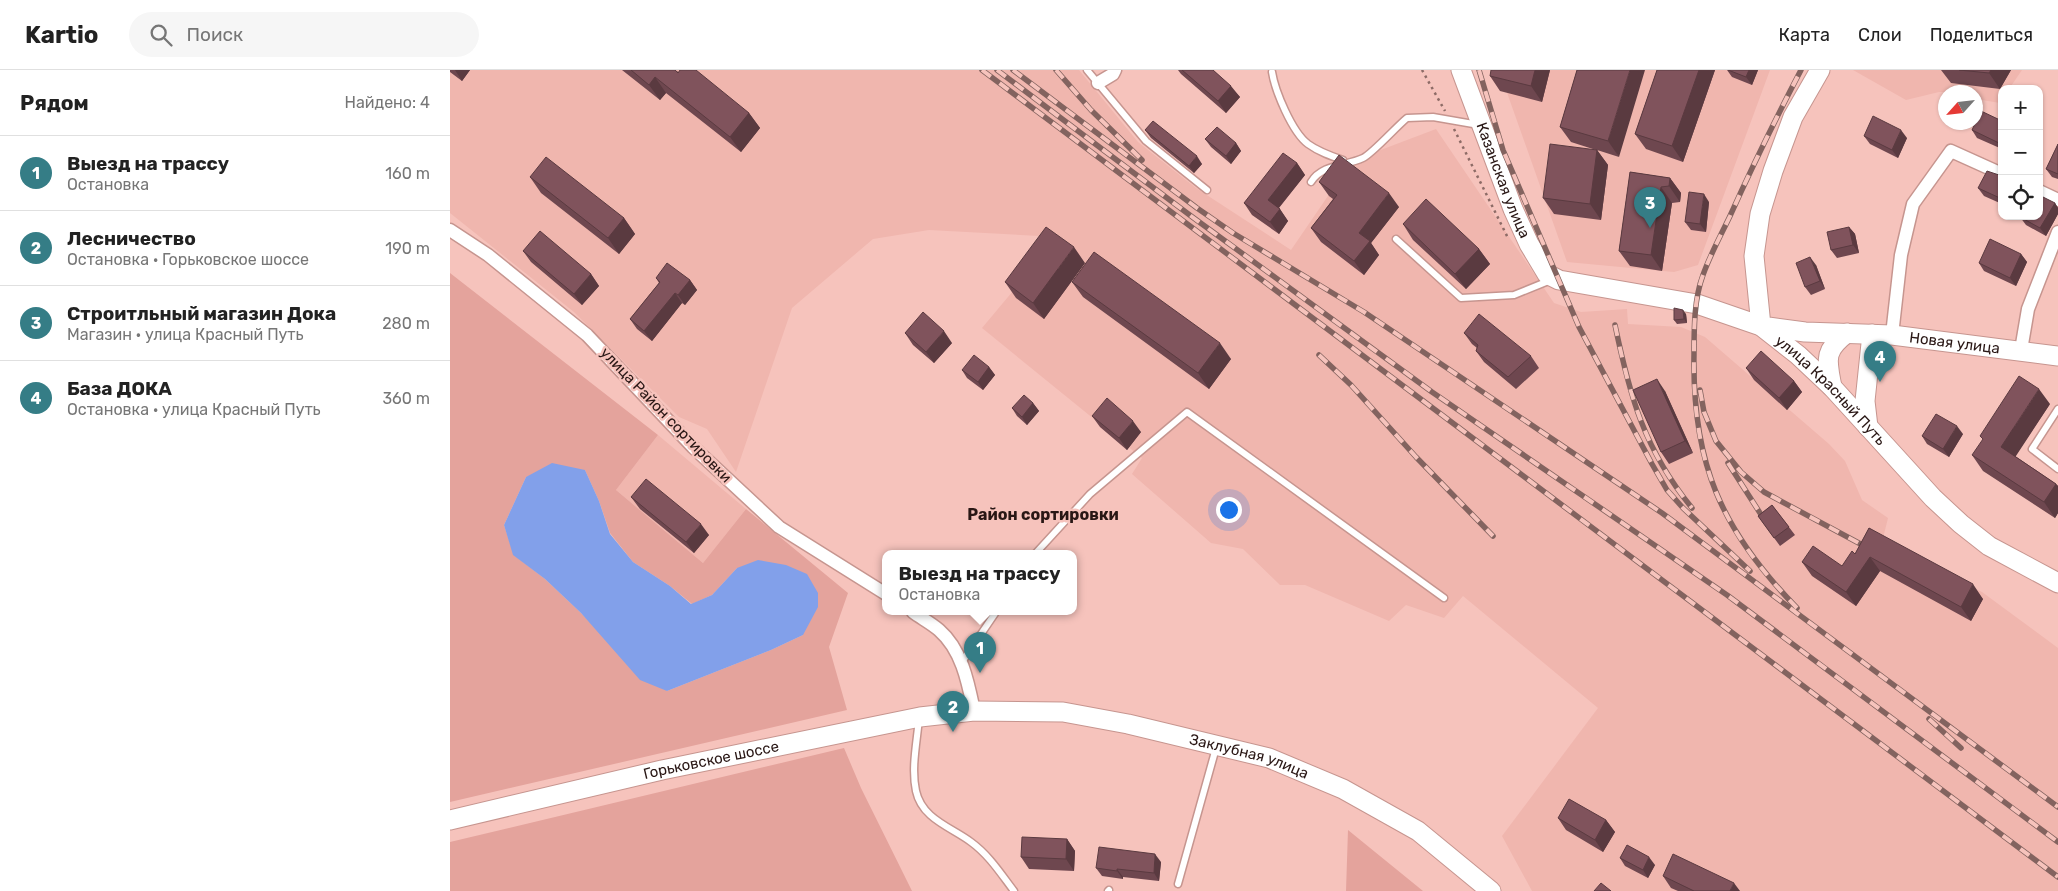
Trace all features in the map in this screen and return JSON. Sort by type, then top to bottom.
[{"type":"main road","name":"Казанская улица","points":[[1461,70],[1513,209],[1529,244],[1547,274],[1556,279]]},
{"type":"main road","points":[[1761,326],[1754,256],[1760,214],[1773,171],[1793,117],[1820,70]]},
{"type":"main road","name":"улица Красный Путь","points":[[1556,279],[1697,304],[1761,326],[1798,355],[1832,388],[1933,498],[1961,524],[1989,546],[2058,583]]},
{"type":"main road","name":"Новая улица","points":[[1761,326],[1805,332],[1892,335],[2058,356]]},
{"type":"main road","points":[[1832,388],[1828,367],[1828,353],[1834,343],[1847,333]]},
{"type":"main road","points":[[1868,427],[1864,401],[1872,334]]},
{"type":"main road","name":"Горьковское шоссе","points":[[450,820],[662,770],[920,717],[974,711]]},
{"type":"main road","name":"Заклубная улица","points":[[974,711],[1063,712],[1128,724],[1268,758],[1343,789],[1418,832],[1491,891]]},
{"type":"street","points":[[1098,82],[1113,74],[1115,70]]},
{"type":"street","points":[[1892,335],[1901,255],[1913,204],[1951,151],[1998,172]]},
{"type":"street","points":[[2043,193],[2058,200]]},
{"type":"street","name":"улица Район сортировки","points":[[450,230],[488,255],[587,335],[693,446],[779,527],[882,591]]},
{"type":"street","points":[[2021,350],[2028,309],[2058,232]]},
{"type":"street","points":[[917,615],[939,630],[962,662],[974,711]]},
{"type":"lane","points":[[1087,70],[1146,141],[1207,190]]},
{"type":"lane","points":[[1272,72],[1274,83],[1288,117],[1306,143],[1324,154],[1349,162]]},
{"type":"lane","points":[[1311,182],[1316,175],[1336,165],[1364,158],[1407,118],[1432,117],[1483,126]]},
{"type":"lane","points":[[1396,239],[1461,298],[1514,295],[1556,279]]},
{"type":"lane","points":[[2058,409],[2032,449],[2058,469]]},
{"type":"lane","points":[[1040,550],[1090,494],[1187,412],[1444,598]]},
{"type":"lane","points":[[962,662],[994,615]]},
{"type":"lane","points":[[920,717],[914,771],[916,792],[919,800],[933,819],[972,842],[993,862],[1014,891]]},
{"type":"lane","points":[[1178,884],[1217,745]]},
{"type":"path","points":[[1422,70],[1450,120],[1512,244]]},
{"type":"shaded area","points":[[450,70],[1079,70],[1138,142],[1196,188],[1291,250],[1349,162],[1436,129],[1554,303],[1581,312],[1627,309],[1628,324],[1681,327],[1705,337],[1829,444],[1845,461],[1862,500],[1888,518],[1882,542],[1982,592],[2058,648],[2058,891],[1532,891],[1502,836],[1598,708],[1463,596],[1444,618],[1406,605],[1389,621],[1305,585],[1280,585],[1243,549],[1211,543],[1132,474],[1142,458],[982,328],[1058,237],[929,230],[873,239],[792,308],[736,472],[707,429],[679,417],[574,312],[450,213]]},
{"type":"shaded area","points":[[1499,70],[1770,70],[1698,265],[1674,272],[1567,262]]},
{"type":"shaded area","points":[[1853,70],[2022,70],[2012,85],[1998,85],[1998,103],[1983,100],[1983,85],[1938,85],[1938,92],[1906,100]]},
{"type":"shaded area","points":[[450,273],[658,435],[616,490],[703,563],[746,509],[848,593],[829,647],[847,710],[450,802]],"holes":[[[585,470],[599,501],[610,533],[633,562],[670,586],[692,604],[712,595],[737,568],[803,635],[771,650],[667,691],[609,642],[545,579],[514,555],[504,525],[526,477]]]},
{"type":"shaded area","points":[[658,435],[746,509],[703,563],[616,490]]},
{"type":"shaded area","points":[[844,748],[861,788],[912,891],[450,891],[450,842]]},
{"type":"shaded area","points":[[1348,830],[1423,891],[1346,891]]},
{"type":"water","points":[[552,463],[585,470],[599,501],[610,534],[633,562],[670,586],[691,604],[712,595],[737,568],[758,560],[786,565],[807,574],[818,593],[818,607],[803,635],[771,650],[667,691],[640,680],[581,613],[545,579],[513,555],[504,525],[526,477]]},
{"type":"building","points":[[631,70],[675,70],[678,73],[680,70],[696,70],[749,113],[730,137],[655,77],[649,85]]},
{"type":"building","points":[[1182,70],[1213,70],[1231,86],[1218,101]]},
{"type":"building","points":[[1491,70],[1535,70],[1531,86],[1490,76]]},
{"type":"building","points":[[1577,70],[1630,70],[1608,141],[1560,127]]},
{"type":"building","points":[[1657,70],[1699,70],[1672,146],[1635,134]]},
{"type":"building","points":[[1728,70],[1749,70],[1746,77]]},
{"type":"building","points":[[1959,70],[1991,70],[1989,73]]},
{"type":"building","points":[[1983,112],[1998,119],[1998,143],[1972,130],[1983,130]]},
{"type":"building","points":[[1873,116],[1901,130],[1892,150],[1864,136]]},
{"type":"building","points":[[1153,121],[1197,156],[1189,166],[1145,130]]},
{"type":"building","points":[[1217,127],[1236,143],[1226,156],[1205,139]]},
{"type":"building","points":[[1550,144],[1597,150],[1590,204],[1543,198]]},
{"type":"building","points":[[2058,144],[2058,174],[2046,169]]},
{"type":"building","points":[[1283,153],[1297,163],[1268,200],[1280,209],[1270,222],[1244,203]]},
{"type":"building","points":[[1339,155],[1389,193],[1359,233],[1370,241],[1354,261],[1311,228],[1337,195],[1319,182]]},
{"type":"building","points":[[546,157],[624,218],[608,238],[530,177]]},
{"type":"building","points":[[1987,171],[1998,175],[1998,197],[1978,188]]},
{"type":"building","points":[[1630,172],[1670,178],[1669,186],[1661,187],[1651,255],[1619,251]]},
{"type":"building","points":[[1689,192],[1704,194],[1700,224],[1685,222]]},
{"type":"building","points":[[2043,197],[2055,203],[2040,228],[2025,220],[2043,220]]},
{"type":"building","points":[[1426,199],[1479,249],[1455,274],[1403,224]]},
{"type":"building","points":[[1046,227],[1074,247],[1033,303],[1005,282]]},
{"type":"building","points":[[1849,227],[1853,245],[1831,250],[1827,232]]},
{"type":"building","points":[[540,231],[591,274],[574,294],[523,251]]},
{"type":"building","points":[[1990,239],[2021,254],[2010,278],[1979,263]]},
{"type":"building","points":[[1094,252],[1220,343],[1198,373],[1072,282]]},
{"type":"building","points":[[1810,257],[1820,281],[1805,287],[1796,263]]},
{"type":"building","points":[[667,263],[690,280],[678,295],[675,293],[644,331],[630,319],[660,282],[656,278]]},
{"type":"building","points":[[1674,308],[1683,310],[1684,319],[1674,320]]},
{"type":"building","points":[[923,312],[944,331],[926,352],[905,333]]},
{"type":"building","points":[[1479,314],[1531,356],[1508,377],[1476,351],[1478,345],[1464,333]]},
{"type":"building","points":[[1761,351],[1794,381],[1779,398],[1746,368]]},
{"type":"building","points":[[974,355],[989,367],[978,382],[962,370]]},
{"type":"building","points":[[2019,376],[2039,389],[2001,447],[2056,484],[2044,502],[1972,455],[1983,439],[1980,436]]},
{"type":"building","points":[[1657,379],[1685,441],[1661,452],[1633,390]]},
{"type":"building","points":[[1024,395],[1033,403],[1022,417],[1012,408]]},
{"type":"building","points":[[1107,398],[1133,421],[1119,438],[1092,416]]},
{"type":"building","points":[[1936,414],[1957,426],[1943,449],[1922,436]]},
{"type":"building","points":[[646,479],[701,524],[686,542],[631,497]]},
{"type":"building","points":[[1772,505],[1789,527],[1774,538],[1758,516]]},
{"type":"building","points":[[1869,528],[1973,584],[1961,607],[1870,557],[1846,592],[1802,562],[1813,546],[1842,566],[1852,551],[1855,554]]},
{"type":"building","points":[[1569,799],[1606,820],[1595,840],[1558,818]]},
{"type":"building","points":[[1022,837],[1067,839],[1066,859],[1021,857]]},
{"type":"building","points":[[1627,845],[1649,857],[1643,870],[1620,858]]},
{"type":"building","points":[[1099,847],[1155,854],[1154,873],[1096,868]]},
{"type":"building","points":[[1673,854],[1734,883],[1730,891],[1694,891],[1663,876]]},
{"type":"building","points":[[1601,883],[1611,891],[1594,891]]},
{"type":"railway","points":[[982,70],[2058,877]]},
{"type":"railway","points":[[997,70],[1191,216],[1432,392],[1727,595],[2058,842]]},
{"type":"railway","points":[[1013,70],[1233,233],[1364,312],[1662,513],[2058,807]]},
{"type":"railway","points":[[1056,70],[1091,110],[1142,160]]},
{"type":"railway","points":[[1479,70],[1503,150],[1579,327],[1652,464],[1667,490],[1683,508],[1750,571]]},
{"type":"railway","points":[[1797,608],[1749,551],[1730,522],[1716,493],[1706,462],[1699,429],[1695,393],[1694,324],[1700,284],[1712,253],[1773,124],[1801,70]]},
{"type":"railway","points":[[1615,325],[1633,399],[1650,443],[1662,465],[1692,508]]},
{"type":"railway","points":[[1319,355],[1351,385],[1416,457],[1493,536]]},
{"type":"railway","points":[[1700,390],[1704,412],[1716,441],[1741,472],[1764,492],[1868,548]]},
{"type":"railway","points":[[1728,463],[1760,513]]},
{"type":"railway","points":[[1929,719],[1961,748]]},
{"type":"place","name":"Строитльный магазин Дока","points":[[1650,228]]},
{"type":"place","name":"База ДОКА","points":[[1880,382]]},
{"type":"place","name":"Выезд на трассу","points":[[980,673]]},
{"type":"place","name":"Лесничество","points":[[953,732]]},
{"type":"district","name":"Район сортировки","points":[[1043,514]]}]
